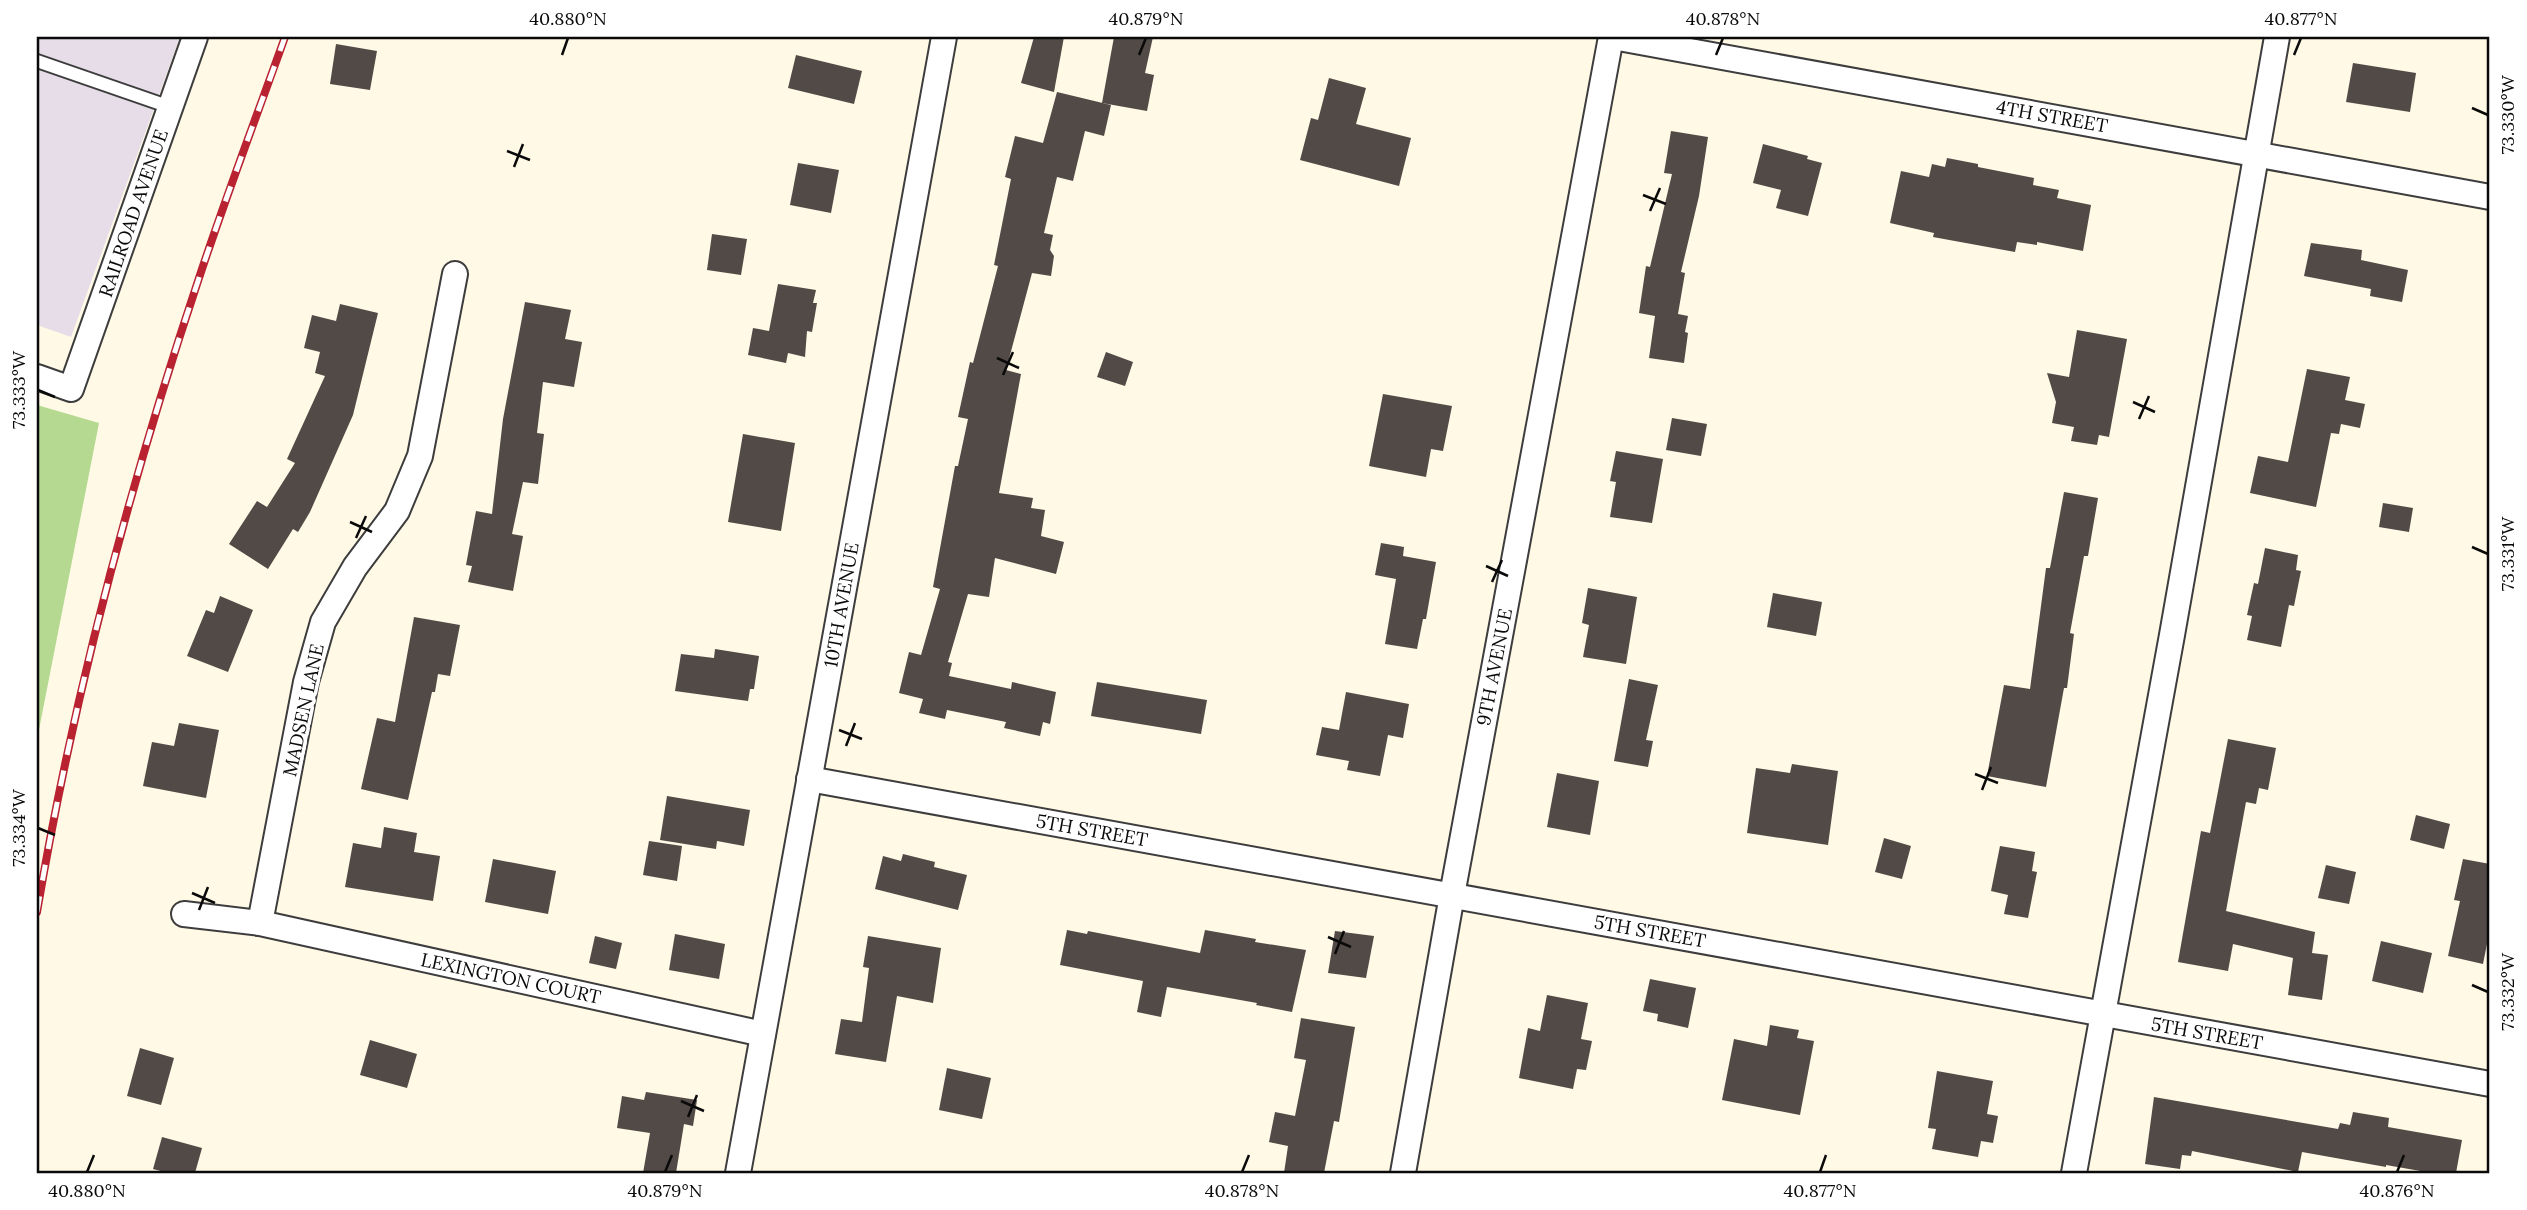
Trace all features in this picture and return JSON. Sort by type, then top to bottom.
[{"type":"street","name":"RAILROAD AVENUE","points":[[37,377],[71,390],[195,37]]},
{"type":"street","name":"10TH AVENUE","points":[[738,1173],[944,37]]},
{"type":"street","name":"4TH STREET","points":[[1612,37],[2490,197]]},
{"type":"street","name":"9TH AVENUE","points":[[1403,1173],[1451,895],[1612,37]]},
{"type":"street","points":[[2074,1173],[2277,37]]},
{"type":"street","name":"MADSEN LANE","points":[[260,923],[306,682],[323,622],[355,566],[397,511],[420,456],[455,274]]},
{"type":"street","name":"5TH STREET","points":[[809,779],[2490,1084]]},
{"type":"street","name":"LEXINGTON COURT","points":[[184,914],[260,923],[762,1034]]},
{"type":"lane","points":[[37,61],[170,107]]},
{"type":"shaded area","points":[[37,37],[180,37],[71,337],[37,325]]},
{"type":"green space","points":[[37,405],[99,423],[37,740]]},
{"type":"building","points":[[1034,37],[1064,37],[1054,92],[1021,83]]},
{"type":"building","points":[[1114,37],[1153,37],[1145,73],[1154,75],[1147,111],[1102,103]]},
{"type":"building","points":[[336,44],[377,51],[370,90],[330,84]]},
{"type":"building","points":[[796,55],[862,71],[854,104],[788,88]]},
{"type":"building","points":[[2353,63],[2416,73],[2410,112],[2346,102]]},
{"type":"building","points":[[1329,78],[1366,88],[1356,124],[1411,138],[1399,186],[1300,160],[1311,118],[1318,120]]},
{"type":"building","points":[[1057,92],[1111,105],[1104,136],[1085,131],[1073,181],[1057,177],[1044,233],[1053,235],[1050,250],[1054,256],[1051,276],[1032,273],[1006,370],[1021,374],[999,493],[1033,498],[1031,508],[1045,510],[1041,536],[1064,542],[1056,574],[995,558],[989,597],[968,594],[948,662],[952,663],[949,676],[1011,689],[1012,682],[1056,692],[1050,724],[1043,722],[1040,736],[1004,728],[1006,722],[947,710],[945,719],[919,713],[923,699],[899,693],[909,652],[921,655],[940,589],[933,587],[955,466],[958,466],[968,419],[958,417],[970,362],[973,363],[998,266],[994,265],[1011,179],[1005,177],[1015,136],[1043,143]]},
{"type":"building","points":[[1671,131],[1708,137],[1699,196],[1681,272],[1685,273],[1678,314],[1688,316],[1684,363],[1649,358],[1655,316],[1639,313],[1646,266],[1650,267],[1672,174],[1664,173]]},
{"type":"building","points":[[1763,144],[1808,156],[1807,159],[1822,163],[1808,216],[1776,208],[1781,190],[1753,183]]},
{"type":"building","points":[[1947,158],[2034,178],[2033,185],[2059,190],[2057,198],[2091,205],[2083,251],[2037,242],[2037,245],[2017,242],[2015,252],[1933,237],[1934,233],[1890,223],[1901,171],[1929,177],[1932,164],[1945,167]]},
{"type":"building","points":[[798,163],[839,170],[831,213],[790,205]]},
{"type":"building","points":[[712,234],[747,239],[741,275],[707,270]]},
{"type":"building","points":[[2311,243],[2362,250],[2361,260],[2408,270],[2402,302],[2370,296],[2371,289],[2304,276]]},
{"type":"building","points":[[778,284],[816,290],[813,303],[817,303],[812,332],[807,331],[805,357],[788,353],[786,363],[748,355],[753,328],[769,331]]},
{"type":"building","points":[[525,302],[571,310],[565,339],[582,342],[574,387],[543,382],[537,433],[544,434],[538,484],[523,482],[512,534],[523,536],[513,591],[468,582],[472,566],[466,565],[476,511],[492,514],[503,419]]},
{"type":"building","points":[[340,304],[378,313],[353,415],[310,512],[298,532],[293,529],[268,569],[229,544],[257,501],[267,507],[295,463],[287,459],[325,376],[315,373],[320,352],[304,348],[312,315],[336,321]]},
{"type":"building","points":[[2077,330],[2127,339],[2109,437],[2099,435],[2097,445],[2071,441],[2074,427],[2052,423],[2056,402],[2047,373],[2069,377]]},
{"type":"building","points":[[1106,352],[1133,362],[1125,386],[1097,377]]},
{"type":"building","points":[[2307,369],[2350,377],[2345,400],[2365,404],[2360,428],[2341,424],[2339,434],[2331,433],[2316,507],[2250,493],[2258,456],[2288,462]]},
{"type":"building","points":[[1383,394],[1452,406],[1443,451],[1431,449],[1426,477],[1369,466]]},
{"type":"building","points":[[1672,418],[1707,424],[1701,456],[1666,450]]},
{"type":"building","points":[[743,434],[795,443],[781,531],[728,522]]},
{"type":"building","points":[[1616,451],[1663,459],[1652,523],[1610,517],[1616,482],[1610,481]]},
{"type":"building","points":[[2064,492],[2098,498],[2070,633],[2074,634],[2067,688],[2064,688],[2046,787],[1987,776],[2004,685],[2030,689],[2046,568],[2050,568]]},
{"type":"building","points":[[2383,503],[2413,508],[2409,532],[2379,527]]},
{"type":"building","points":[[1381,543],[1404,547],[1403,556],[1436,562],[1426,619],[1423,619],[1417,649],[1385,644],[1396,579],[1375,575]]},
{"type":"building","points":[[2265,548],[2298,555],[2296,570],[2301,571],[2294,606],[2289,605],[2281,647],[2247,640],[2252,616],[2247,615],[2254,583],[2258,584]]},
{"type":"building","points":[[1588,588],[1637,597],[1626,664],[1583,657],[1589,625],[1582,623]]},
{"type":"building","points":[[1773,593],[1822,602],[1816,636],[1767,627]]},
{"type":"building","points":[[220,596],[253,610],[228,672],[187,656],[206,610],[214,613]]},
{"type":"building","points":[[414,617],[460,625],[450,676],[438,674],[435,692],[432,692],[408,800],[361,789],[377,718],[395,722]]},
{"type":"building","points":[[715,649],[759,656],[754,689],[750,689],[748,701],[675,691],[681,654],[714,658]]},
{"type":"building","points":[[1629,679],[1658,685],[1646,740],[1653,741],[1648,767],[1614,761]]},
{"type":"building","points":[[1097,682],[1207,700],[1201,734],[1091,716]]},
{"type":"building","points":[[1346,692],[1409,704],[1403,738],[1388,735],[1380,776],[1347,770],[1349,761],[1316,755],[1322,727],[1339,730]]},
{"type":"building","points":[[179,723],[219,730],[206,798],[143,786],[152,742],[174,746]]},
{"type":"building","points":[[2228,739],[2276,748],[2268,790],[2259,788],[2256,804],[2246,802],[2226,911],[2315,932],[2312,953],[2328,955],[2322,1000],[2288,995],[2293,958],[2233,944],[2228,971],[2178,962],[2201,831],[2210,833]]},
{"type":"building","points":[[1792,764],[1838,771],[1828,845],[1747,833],[1756,768],[1790,773]]},
{"type":"building","points":[[1557,773],[1599,781],[1590,835],[1547,827]]},
{"type":"building","points":[[667,796],[750,810],[744,846],[717,841],[716,849],[660,840]]},
{"type":"building","points":[[2416,815],[2450,824],[2444,849],[2410,840]]},
{"type":"building","points":[[384,827],[417,833],[414,852],[440,856],[433,901],[345,887],[353,843],[381,848]]},
{"type":"building","points":[[1884,838],[1911,846],[1902,879],[1875,872]]},
{"type":"building","points":[[649,841],[682,846],[677,881],[643,875]]},
{"type":"building","points":[[2000,846],[2035,852],[2032,871],[2037,872],[2028,918],[2004,914],[2008,895],[1991,891]]},
{"type":"building","points":[[903,854],[935,862],[934,867],[967,875],[958,910],[875,889],[883,856],[901,861]]},
{"type":"building","points":[[493,859],[556,871],[548,914],[485,902]]},
{"type":"building","points":[[2463,859],[2490,864],[2490,929],[2483,964],[2448,956],[2460,901],[2454,900]]},
{"type":"building","points":[[2326,865],[2356,872],[2349,904],[2318,898]]},
{"type":"building","points":[[1067,930],[1087,934],[1088,931],[1200,953],[1205,930],[1306,950],[1292,1012],[1167,987],[1161,1017],[1137,1012],[1143,981],[1060,965]]},
{"type":"building","points":[[1335,931],[1374,936],[1366,978],[1328,973]]},
{"type":"building","points":[[675,934],[725,944],[719,979],[669,970]]},
{"type":"building","points":[[595,936],[622,943],[616,969],[589,963]]},
{"type":"building","points":[[868,936],[941,948],[933,1003],[897,996],[886,1062],[835,1054],[841,1019],[862,1022],[869,968],[863,967]]},
{"type":"building","points":[[2381,941],[2432,953],[2423,993],[2372,981]]},
{"type":"building","points":[[1650,979],[1696,988],[1688,1028],[1657,1021],[1658,1014],[1643,1011]]},
{"type":"building","points":[[1547,995],[1588,1003],[1581,1039],[1592,1041],[1586,1070],[1577,1069],[1573,1089],[1519,1078],[1528,1028],[1540,1031]]},
{"type":"building","points":[[1301,1018],[1355,1027],[1339,1122],[1334,1121],[1324,1173],[1284,1173],[1288,1146],[1269,1142],[1275,1112],[1295,1116],[1306,1060],[1294,1058]]},
{"type":"building","points":[[1770,1025],[1799,1030],[1797,1038],[1814,1041],[1800,1115],[1722,1100],[1734,1039],[1767,1046]]},
{"type":"building","points":[[370,1040],[417,1054],[407,1088],[360,1075]]},
{"type":"building","points":[[140,1048],[174,1058],[161,1105],[127,1096]]},
{"type":"building","points":[[947,1068],[991,1078],[982,1119],[939,1110]]},
{"type":"building","points":[[1937,1071],[1993,1081],[1987,1114],[1998,1116],[1993,1143],[1981,1141],[1978,1157],[1932,1149],[1936,1129],[1928,1128]]},
{"type":"building","points":[[646,1092],[697,1100],[693,1126],[684,1124],[676,1173],[643,1173],[650,1133],[617,1128],[622,1096],[644,1100]]},
{"type":"building","points":[[2154,1097],[2338,1129],[2340,1123],[2350,1125],[2353,1112],[2389,1118],[2388,1127],[2462,1140],[2456,1173],[2386,1167],[2302,1152],[2298,1172],[2192,1151],[2191,1156],[2182,1155],[2180,1169],[2145,1164]]},
{"type":"building","points":[[162,1137],[202,1148],[195,1173],[168,1173],[153,1169]]},
{"type":"railway","points":[[37,912],[68,752],[126,515],[198,281],[285,37]]}]
